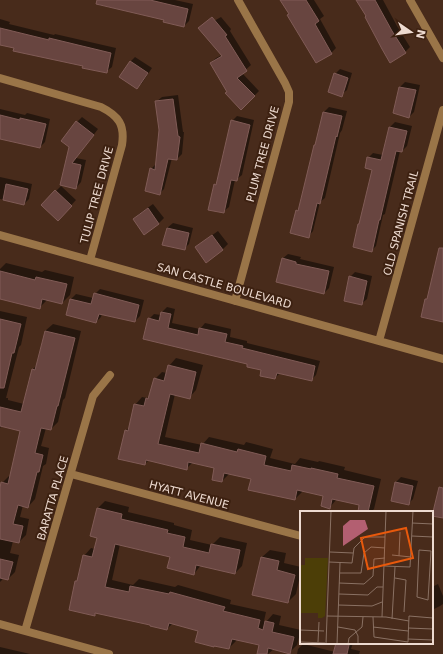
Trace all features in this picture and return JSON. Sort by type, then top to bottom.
[{"type":"street","name":"PLUM TREE DRIVE","points":[[235,301],[289,102],[289,92],[285,83],[238,0]]},
{"type":"street","points":[[410,0],[443,58]]},
{"type":"street","name":"TULIP TREE DRIVE","points":[[0,78],[102,107],[110,111],[122,126],[122,145],[90,260]]},
{"type":"street","name":"OLD SPANISH TRAIL","points":[[380,341],[443,110]]},
{"type":"street","name":"SAN CASTLE BOULEVARD","points":[[0,235],[443,359]]},
{"type":"street","name":"BARATTA PLACE","points":[[25,631],[93,396],[110,375]]},
{"type":"street","name":"HYATT AVENUE","points":[[71,474],[300,536]]},
{"type":"street","points":[[0,624],[109,654]]},
{"type":"building","points":[[97,0],[150,0],[188,9],[184,27],[163,22],[164,20],[96,4]]},
{"type":"building","points":[[280,0],[306,0],[319,21],[315,24],[332,54],[316,63],[287,15],[289,14]]},
{"type":"building","points":[[356,0],[375,0],[406,53],[390,63],[365,17],[366,16]]},
{"type":"building","points":[[212,17],[227,35],[225,36],[247,71],[237,78],[255,96],[241,110],[225,93],[227,92],[210,63],[222,56],[198,28]]},
{"type":"building","points":[[0,28],[111,53],[107,73],[82,68],[83,66],[13,51],[14,48],[0,45]]},
{"type":"building","points":[[130,61],[148,73],[137,89],[119,77]]},
{"type":"building","points":[[334,73],[348,78],[342,97],[328,92]]},
{"type":"building","points":[[399,87],[416,90],[409,118],[393,113]]},
{"type":"building","points":[[173,99],[178,136],[180,137],[177,160],[168,159],[160,195],[145,191],[150,168],[155,170],[159,130],[155,101]]},
{"type":"building","points":[[323,112],[342,116],[320,204],[317,203],[309,238],[290,233],[296,210],[298,211]]},
{"type":"building","points":[[0,115],[46,124],[40,148],[0,139]]},
{"type":"building","points":[[231,120],[250,125],[237,181],[231,180],[224,213],[208,210],[214,184],[216,185]]},
{"type":"building","points":[[76,121],[94,135],[72,163],[81,165],[76,189],[60,185],[69,147],[61,141]]},
{"type":"building","points":[[389,127],[407,131],[402,152],[396,151],[372,252],[353,247],[372,170],[365,168],[367,157],[381,160]]},
{"type":"building","points":[[6,184],[28,189],[24,205],[3,200]]},
{"type":"building","points":[[55,190],[72,206],[58,221],[41,205]]},
{"type":"building","points":[[148,208],[159,224],[144,235],[133,219]]},
{"type":"building","points":[[167,228],[189,233],[185,250],[162,245]]},
{"type":"building","points":[[212,235],[223,250],[206,263],[195,247]]},
{"type":"building","points":[[439,248],[443,248],[443,322],[421,317],[425,299],[427,299]]},
{"type":"building","points":[[282,258],[296,262],[296,264],[329,271],[324,294],[276,282]]},
{"type":"building","points":[[0,271],[35,280],[36,277],[67,284],[62,304],[42,299],[40,309],[0,299]]},
{"type":"building","points":[[349,276],[367,281],[362,305],[344,301]]},
{"type":"building","points":[[94,293],[139,305],[135,322],[99,314],[96,323],[66,315],[70,299],[91,304]]},
{"type":"building","points":[[161,312],[171,314],[168,328],[198,335],[199,328],[227,334],[225,342],[243,346],[242,348],[315,366],[312,381],[277,373],[275,379],[260,376],[261,370],[247,367],[247,364],[143,339],[148,318],[159,321]]},
{"type":"building","points":[[0,319],[21,324],[14,353],[12,353],[4,388],[0,388]]},
{"type":"building","points":[[45,331],[75,338],[51,430],[41,428],[35,453],[43,455],[28,508],[18,505],[13,524],[23,526],[19,543],[0,539],[1,482],[8,484],[20,431],[0,426],[0,407],[21,412],[32,369],[35,370]]},
{"type":"building","points":[[168,365],[196,372],[190,399],[170,394],[158,444],[199,453],[201,443],[237,452],[238,449],[266,456],[264,465],[291,471],[292,465],[338,474],[337,478],[374,486],[368,511],[358,511],[359,505],[332,499],[330,509],[321,506],[323,496],[297,490],[295,500],[248,490],[251,479],[224,473],[222,482],[212,480],[214,468],[188,462],[187,470],[146,460],[145,465],[118,459],[125,430],[128,431],[134,404],[144,406],[146,398],[148,399],[154,378],[164,381]]},
{"type":"building","points":[[395,482],[413,486],[409,505],[391,501]]},
{"type":"building","points":[[439,487],[443,488],[443,518],[433,516]]},
{"type":"building","points":[[97,508],[122,514],[121,519],[168,530],[167,533],[185,537],[183,547],[209,553],[211,544],[240,550],[235,574],[196,565],[194,575],[167,568],[170,557],[115,544],[105,587],[129,592],[130,586],[169,594],[170,592],[225,607],[223,611],[260,620],[258,628],[263,630],[265,621],[274,623],[272,632],[294,637],[290,654],[268,648],[267,654],[257,654],[259,645],[232,639],[229,649],[214,647],[195,642],[198,631],[169,623],[167,630],[95,613],[95,616],[69,610],[75,581],[77,581],[83,555],[92,557],[97,538],[90,536]]},
{"type":"building","points":[[261,557],[279,561],[277,570],[295,575],[288,603],[252,595]]},
{"type":"building","points":[[0,559],[13,562],[8,580],[0,578]]},
{"type":"building","points":[[336,644],[349,645],[347,654],[333,654]]}]
